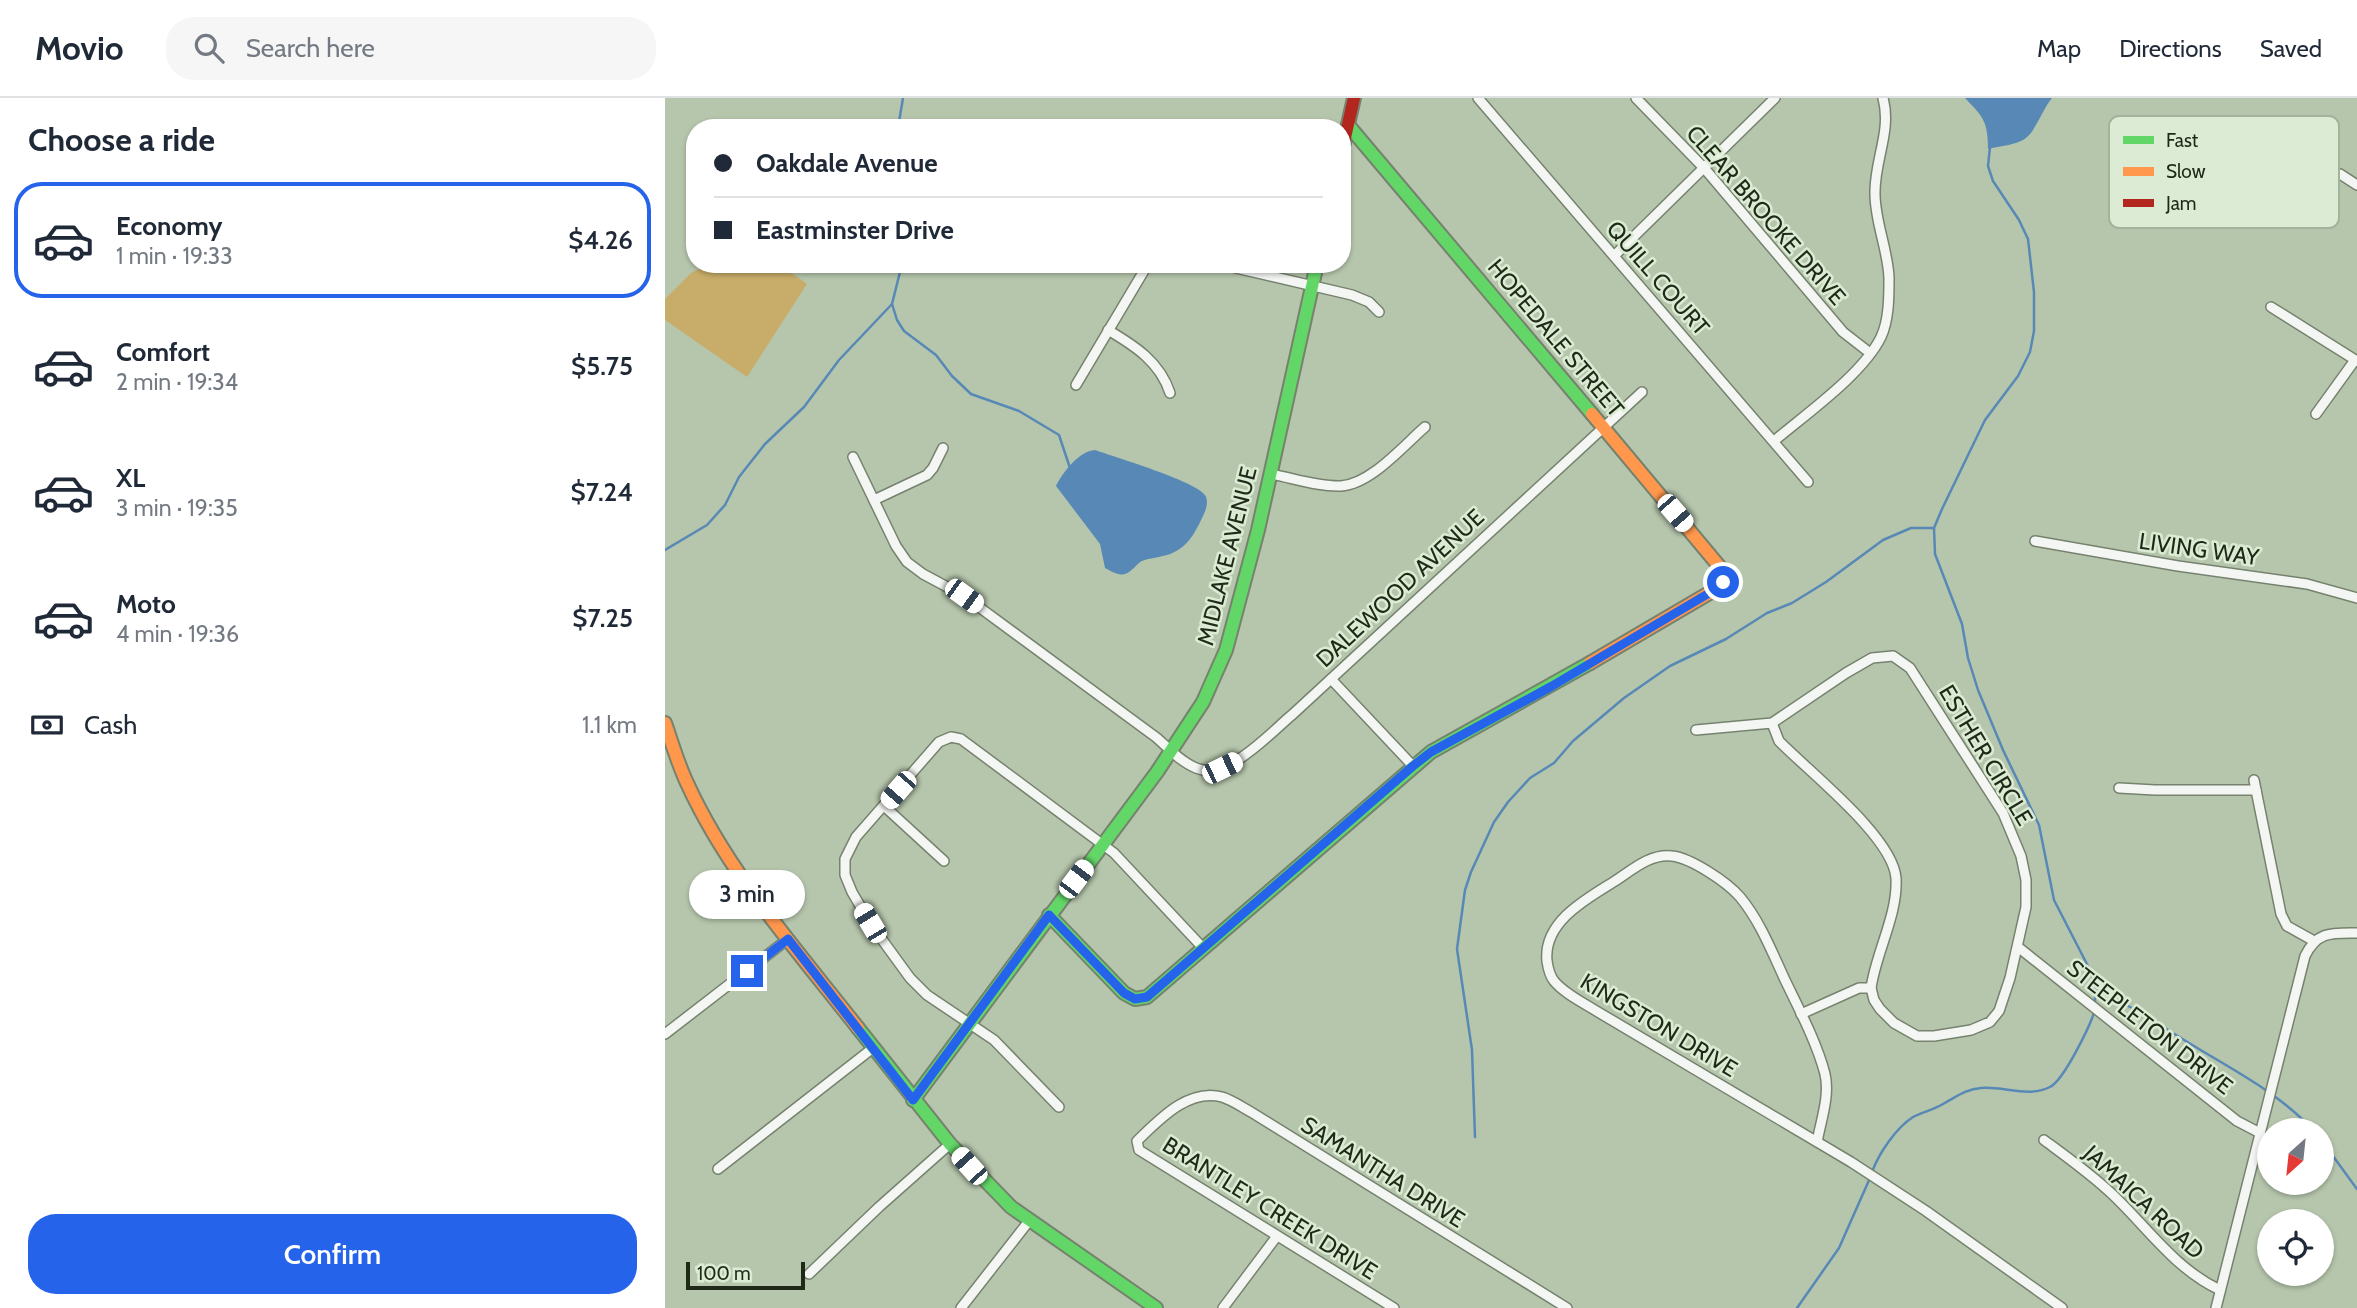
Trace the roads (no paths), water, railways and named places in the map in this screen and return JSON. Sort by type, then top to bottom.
[{"type":"street","points":[[1349,119],[1354,98]]},
{"type":"street","name":"QUILL COURT","points":[[1478,98],[1808,482]]},
{"type":"street","name":"CLEAR BROOKE DRIVE","points":[[1636,98],[1705,169],[1843,332],[1870,354]]},
{"type":"street","points":[[1614,256],[1775,98]]},
{"type":"street","points":[[1774,441],[1851,374],[1870,354],[1881,336],[1886,318],[1889,280],[1875,192],[1886,124],[1883,98]]},
{"type":"street","name":"HOPEDALE STREET","points":[[1351,129],[1721,567],[1723,582],[1688,606],[1552,686],[1431,752],[1413,766]]},
{"type":"street","points":[[2340,174],[2357,186]]},
{"type":"street","points":[[1076,385],[1143,273]]},
{"type":"street","points":[[1257,273],[1362,299],[1379,312]]},
{"type":"street","name":"MIDLAKE AVENUE","points":[[913,1100],[1172,751],[1203,702],[1226,650],[1238,610],[1315,273]]},
{"type":"street","points":[[2271,307],[2356,361],[2316,414]]},
{"type":"street","points":[[1108,330],[1146,354],[1170,393]]},
{"type":"street","name":"DALEWOOD AVENUE","points":[[853,457],[896,546],[915,570],[964,596],[1196,769],[1213,771],[1247,754],[1642,392]]},
{"type":"street","points":[[1271,474],[1338,486],[1357,482],[1370,475],[1425,427]]},
{"type":"street","points":[[874,500],[927,475],[943,447]]},
{"type":"street","name":"LIVING WAY","points":[[2035,541],[2178,566],[2307,584],[2357,597]]},
{"type":"street","name":"ESTHER CIRCLE","points":[[1696,730],[1772,723],[1846,673],[1872,659],[1893,656],[1910,668],[1996,802],[2018,845],[2027,891],[2018,947],[1999,1011],[1990,1022],[1971,1030],[1926,1037],[1908,1032],[1880,1009],[1871,988]]},
{"type":"street","points":[[1049,915],[1124,993],[1141,999],[1154,992],[1413,766],[1331,679]]},
{"type":"street","points":[[665,723],[678,763],[705,819],[736,869],[913,1100],[981,1179],[1030,1221],[1141,1304],[1156,1308]]},
{"type":"street","points":[[1772,723],[1779,741],[1869,828],[1883,845],[1892,862],[1896,880],[1871,988],[1859,988],[1801,1014]]},
{"type":"street","points":[[1059,1107],[995,1040],[919,988],[870,923],[845,875],[847,853],[856,837],[939,742],[951,737],[967,743],[1103,843],[1205,949]]},
{"type":"street","points":[[2119,788],[2155,790],[2255,785],[2281,914],[2287,926],[2314,941]]},
{"type":"street","points":[[884,806],[944,861]]},
{"type":"street","name":"KINGSTON DRIVE","points":[[1817,1142],[1827,1088],[1825,1074],[1801,1014],[1760,928],[1741,898],[1716,877],[1677,856],[1654,858],[1604,888],[1560,920],[1549,939],[1547,954],[1555,982],[1565,992],[1817,1142],[1926,1211],[2062,1308]]},
{"type":"street","points":[[2264,1118],[2305,956],[2314,941],[2328,934],[2357,933]]},
{"type":"street","points":[[665,1034],[788,939]]},
{"type":"street","name":"STEEPLETON DRIVE","points":[[2018,947],[2237,1121],[2257,1131]]},
{"type":"street","points":[[718,1169],[873,1048]]},
{"type":"street","name":"SAMANTHA DRIVE","points":[[1174,1109],[1183,1102],[1201,1097],[1220,1097],[1231,1101],[1567,1308]]},
{"type":"street","name":"BRANTLEY CREEK DRIVE","points":[[1174,1109],[1137,1141],[1139,1150],[1394,1308]]},
{"type":"street","name":"JAMAICA ROAD","points":[[2044,1140],[2113,1194],[2173,1258],[2220,1290]]},
{"type":"street","points":[[809,1274],[950,1144]]},
{"type":"street","points":[[2216,1308],[2257,1145]]},
{"type":"street","points":[[961,1308],[1030,1221]]},
{"type":"street","points":[[1223,1308],[1277,1236]]},
{"type":"water","points":[[1965,98],[2052,98],[2027,137],[2014,144],[1988,149],[1983,120]]},
{"type":"water","points":[[1095,450],[1171,476],[1205,495],[1207,503],[1204,514],[1183,546],[1171,554],[1142,561],[1125,574],[1117,574],[1105,568],[1100,544],[1056,486],[1077,458]]},
{"type":"waterway","points":[[900,119],[903,98]]},
{"type":"waterway","points":[[1990,147],[1988,166],[1993,181],[2019,220],[2028,239],[2034,292],[2034,331],[2030,352],[2018,376],[1985,420],[1942,509],[1934,528],[1935,554],[1962,624],[1968,658],[1978,690],[2039,825],[2054,900],[2091,972],[2095,1003]]},
{"type":"waterway","points":[[665,550],[707,525],[725,505],[739,477],[765,444],[804,407],[839,360],[892,304],[900,273]]},
{"type":"waterway","points":[[892,304],[904,331],[936,355],[952,376],[971,394],[1019,411],[1059,435],[1070,468]]},
{"type":"waterway","points":[[1475,1137],[1472,1050],[1457,949],[1465,890],[1471,872],[1494,822],[1508,802],[1530,778],[1554,763],[1573,741],[1624,698],[1670,666],[1726,639],[1767,613],[1792,603],[1883,540],[1911,528],[1934,528]]},
{"type":"waterway","points":[[2095,988],[2257,1084],[2301,1118]]},
{"type":"waterway","points":[[1872,1172],[1879,1157],[1900,1128],[1913,1117],[1961,1094],[1981,1088],[2033,1092],[2050,1087],[2069,1064],[2095,1010]]},
{"type":"waterway","points":[[2335,1159],[2357,1189]]},
{"type":"waterway","points":[[1797,1308],[1839,1248],[1870,1178]]}]
